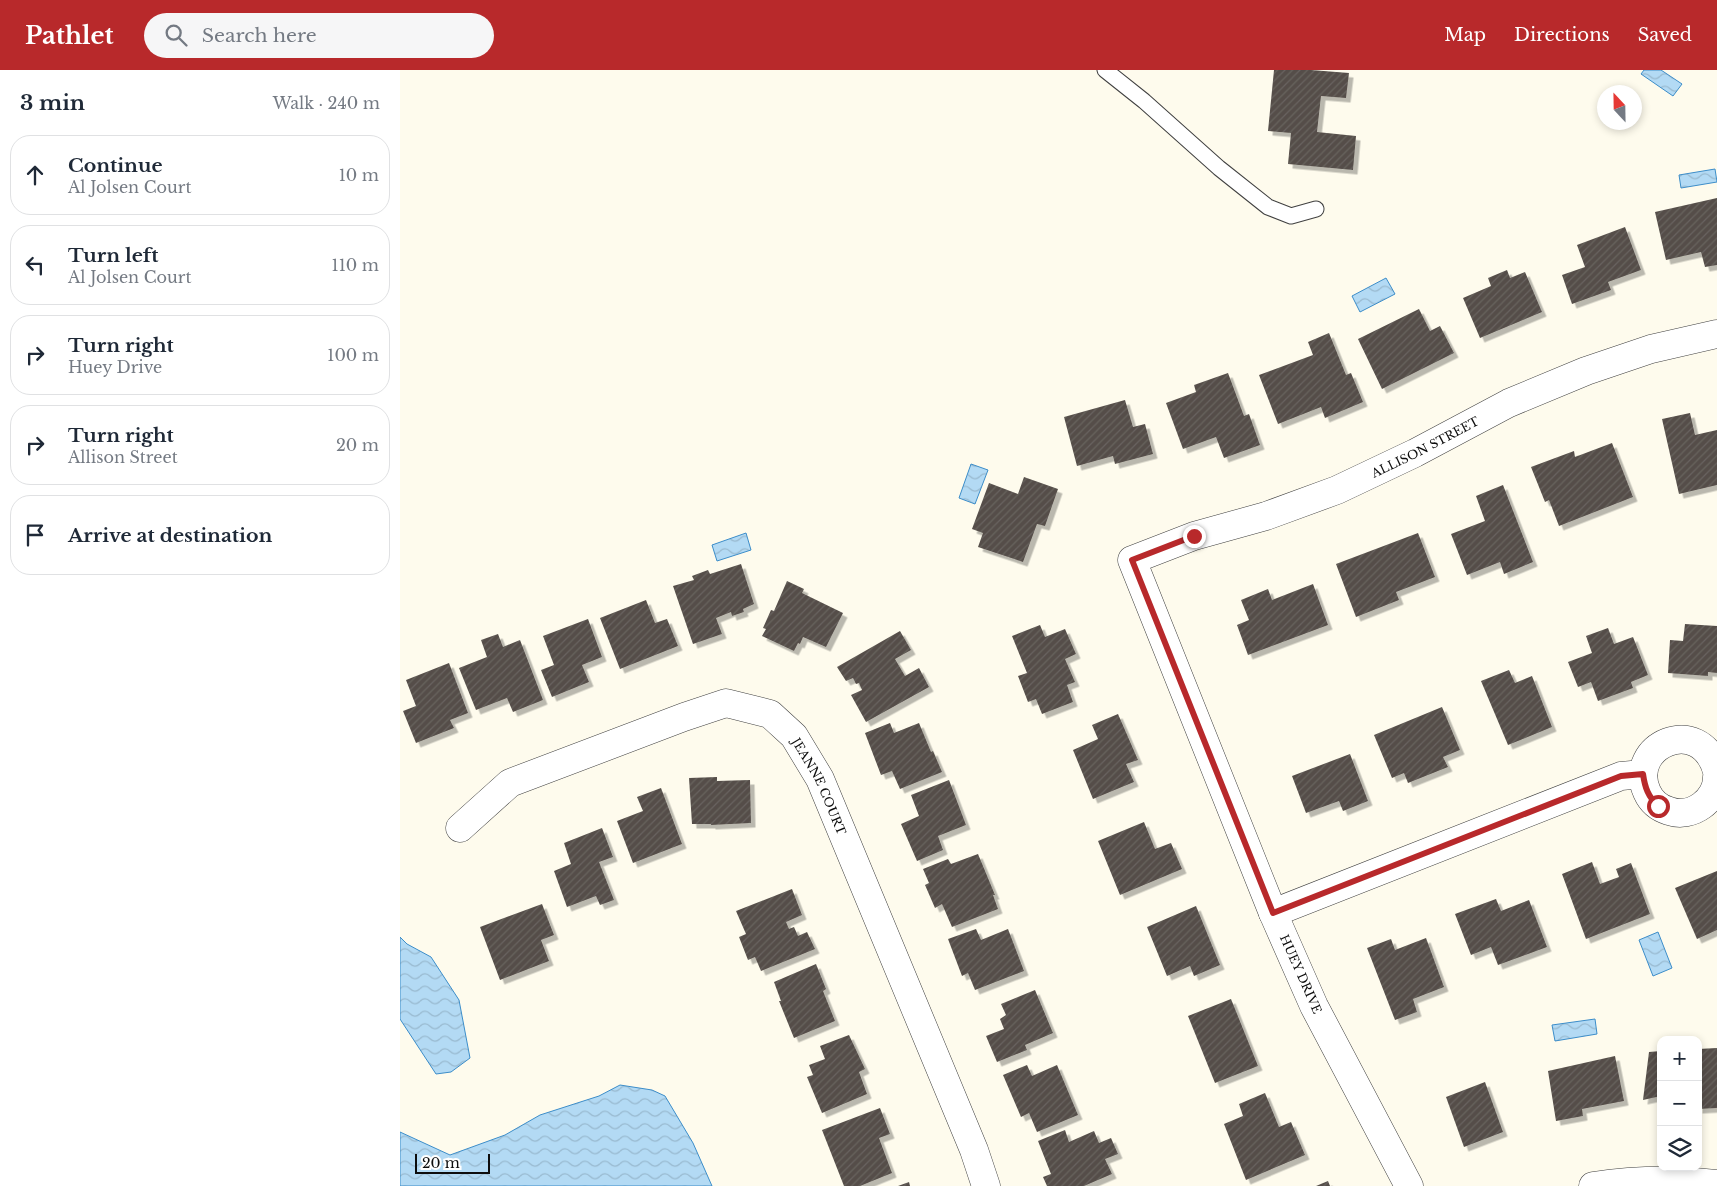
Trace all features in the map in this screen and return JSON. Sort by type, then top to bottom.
[{"type":"street","name":"ALLISON STREET","points":[[1132,560],[1194,536],[1266,516],[1337,490],[1415,453],[1509,403],[1586,371],[1651,349],[1717,334]]},
{"type":"street","name":"HUEY DRIVE","points":[[1132,560],[1273,913],[1314,1006],[1409,1186]]},
{"type":"street","name":"JEANNE COURT","points":[[460,828],[510,783],[684,717],[726,703],[770,714],[794,736],[820,779],[974,1150],[986,1186]]},
{"type":"street","points":[[1717,771],[1714,760],[1707,750],[1697,743],[1673,740],[1662,744],[1652,752],[1646,762],[1643,774],[1644,786],[1654,802],[1670,812],[1682,814],[1694,811],[1704,804],[1712,795],[1717,784],[1717,776]]},
{"type":"street","points":[[1273,913],[1621,776],[1643,774]]},
{"type":"street","points":[[1593,1186],[1660,1180],[1717,1184]]},
{"type":"lane","points":[[1105,70],[1268,207],[1291,216],[1316,209]]},
{"type":"water","points":[[1644,70],[1661,70],[1682,84],[1673,96],[1641,74]]},
{"type":"water","points":[[1715,169],[1717,182],[1681,188],[1679,175]]},
{"type":"water","points":[[1386,278],[1395,294],[1360,312],[1352,296]]},
{"type":"water","points":[[971,464],[988,470],[975,504],[959,498]]},
{"type":"water","points":[[746,533],[751,550],[717,561],[712,545]]},
{"type":"water","points":[[1658,932],[1672,968],[1653,976],[1639,940]]},
{"type":"water","points":[[400,937],[407,944],[431,957],[459,1000],[470,1058],[451,1072],[436,1074],[400,1019]]},
{"type":"water","points":[[1595,1019],[1597,1034],[1555,1041],[1552,1025]]},
{"type":"water","points":[[620,1085],[652,1090],[665,1096],[693,1143],[712,1186],[400,1186],[400,1132],[450,1155],[505,1135],[540,1115],[599,1096]]},
{"type":"building","points":[[1274,70],[1349,73],[1346,98],[1321,96],[1317,132],[1356,136],[1353,170],[1288,164],[1291,133],[1268,131]]},
{"type":"building","points":[[1717,198],[1717,265],[1705,267],[1701,252],[1666,260],[1655,212]]},
{"type":"building","points":[[1625,227],[1641,270],[1608,282],[1611,290],[1572,304],[1562,275],[1585,267],[1577,245]]},
{"type":"building","points":[[1507,270],[1510,278],[1525,272],[1542,312],[1480,338],[1463,298],[1491,286],[1488,278]]},
{"type":"building","points":[[1419,309],[1430,331],[1440,326],[1454,353],[1382,389],[1358,339]]},
{"type":"building","points":[[1329,333],[1346,375],[1351,373],[1363,402],[1325,418],[1321,407],[1278,424],[1259,375],[1313,355],[1308,342]]},
{"type":"building","points":[[1228,373],[1244,416],[1249,414],[1260,445],[1224,458],[1216,437],[1183,449],[1166,403],[1196,392],[1194,385]]},
{"type":"building","points":[[1125,400],[1133,427],[1145,424],[1153,454],[1115,464],[1113,456],[1077,466],[1064,417]]},
{"type":"building","points":[[1690,413],[1695,435],[1717,430],[1717,485],[1679,494],[1662,419]]},
{"type":"building","points":[[1612,443],[1633,497],[1559,526],[1549,500],[1545,502],[1531,467],[1574,451],[1575,457]]},
{"type":"building","points":[[1024,477],[1058,489],[1045,526],[1037,524],[1023,562],[978,547],[983,533],[972,529],[989,483],[1018,494]]},
{"type":"building","points":[[1503,485],[1533,562],[1504,574],[1500,562],[1467,575],[1451,534],[1485,521],[1476,496]]},
{"type":"building","points":[[1418,533],[1435,577],[1396,592],[1399,600],[1356,617],[1336,564]]},
{"type":"building","points":[[741,564],[754,604],[743,609],[744,612],[732,616],[731,612],[716,618],[722,634],[693,644],[673,586],[694,580],[692,576],[708,570],[710,574]]},
{"type":"building","points":[[787,581],[804,589],[802,593],[843,613],[826,647],[803,637],[794,651],[762,636],[766,629],[763,628],[771,610],[774,611]]},
{"type":"building","points":[[1313,584],[1328,625],[1248,655],[1237,625],[1249,620],[1241,600],[1268,589],[1272,600]]},
{"type":"building","points":[[646,600],[655,623],[667,619],[678,646],[620,669],[600,618]]},
{"type":"building","points":[[588,619],[602,657],[582,665],[589,682],[552,697],[541,670],[554,665],[543,636]]},
{"type":"building","points":[[1685,624],[1717,626],[1717,673],[1708,672],[1708,676],[1668,673],[1670,640],[1683,641]]},
{"type":"building","points":[[1040,625],[1045,637],[1065,629],[1076,654],[1065,659],[1075,682],[1067,685],[1073,702],[1042,714],[1036,699],[1028,702],[1018,676],[1027,673],[1012,636]]},
{"type":"building","points":[[1608,628],[1614,644],[1633,637],[1648,675],[1631,682],[1633,688],[1598,701],[1591,682],[1578,687],[1568,662],[1592,653],[1586,636]]},
{"type":"building","points":[[900,631],[911,650],[895,659],[905,676],[919,668],[929,687],[866,722],[851,695],[862,690],[859,683],[856,684],[853,678],[846,681],[837,667]]},
{"type":"building","points":[[498,634],[503,647],[520,640],[543,700],[513,712],[507,698],[476,710],[459,668],[487,657],[481,640]]},
{"type":"building","points":[[449,663],[468,713],[450,720],[454,728],[416,743],[403,711],[416,706],[406,680]]},
{"type":"building","points":[[1509,670],[1515,683],[1532,676],[1552,727],[1508,745],[1481,681]]},
{"type":"building","points":[[1442,707],[1460,750],[1443,757],[1448,767],[1408,783],[1404,773],[1392,778],[1374,735]]},
{"type":"building","points":[[1118,714],[1138,760],[1126,764],[1134,782],[1093,799],[1073,750],[1098,739],[1092,725]]},
{"type":"building","points":[[890,723],[894,733],[919,723],[942,772],[900,789],[892,771],[881,775],[865,733]]},
{"type":"building","points":[[1350,754],[1368,801],[1343,811],[1339,801],[1306,813],[1292,776]]},
{"type":"building","points":[[717,777],[717,781],[750,780],[751,823],[692,824],[689,778]]},
{"type":"building","points":[[949,780],[966,825],[938,836],[943,850],[917,861],[901,824],[919,816],[911,795]]},
{"type":"building","points":[[661,788],[682,844],[633,863],[617,821],[643,811],[637,797]]},
{"type":"building","points":[[1144,822],[1155,849],[1171,843],[1182,869],[1120,895],[1098,841]]},
{"type":"building","points":[[602,828],[613,857],[599,862],[614,900],[600,905],[596,896],[567,907],[554,871],[571,864],[564,843]]},
{"type":"building","points":[[978,854],[995,895],[993,895],[998,909],[952,927],[942,904],[935,908],[925,885],[929,883],[923,869],[948,859],[951,864]]},
{"type":"building","points":[[1592,862],[1600,884],[1619,877],[1616,869],[1631,863],[1650,914],[1586,939],[1562,874]]},
{"type":"building","points":[[1717,871],[1717,930],[1697,939],[1675,888]]},
{"type":"building","points":[[792,889],[802,915],[786,922],[789,929],[794,927],[798,936],[807,932],[815,949],[761,971],[755,957],[748,960],[739,937],[746,934],[736,911]]},
{"type":"building","points":[[1496,899],[1501,911],[1529,900],[1547,947],[1498,965],[1491,947],[1471,955],[1455,914]]},
{"type":"building","points":[[542,904],[554,935],[541,940],[549,961],[500,980],[480,927]]},
{"type":"building","points":[[1196,906],[1220,965],[1194,976],[1190,966],[1167,976],[1147,927]]},
{"type":"building","points":[[976,929],[981,940],[1008,929],[1024,971],[975,990],[968,973],[962,976],[948,939]]},
{"type":"building","points":[[1426,938],[1444,987],[1413,999],[1417,1012],[1395,1020],[1367,948],[1391,939],[1395,950]]},
{"type":"building","points":[[816,964],[826,989],[823,991],[835,1021],[794,1038],[779,1001],[781,1001],[774,982]]},
{"type":"building","points":[[1035,990],[1053,1033],[1025,1045],[1027,1050],[997,1062],[986,1036],[1004,1029],[1000,1019],[1006,1015],[1001,1004]]},
{"type":"building","points":[[1231,999],[1258,1066],[1215,1083],[1188,1016]]},
{"type":"building","points":[[849,1035],[865,1069],[859,1072],[867,1094],[822,1113],[807,1077],[813,1075],[809,1065],[825,1059],[820,1046]]},
{"type":"building","points":[[1717,1048],[1717,1108],[1702,1109],[1702,1049]]},
{"type":"building","points":[[1657,1051],[1657,1097],[1643,1100],[1649,1052]]},
{"type":"building","points":[[1615,1056],[1624,1101],[1582,1109],[1583,1116],[1556,1121],[1548,1071]]},
{"type":"building","points":[[1027,1065],[1032,1076],[1057,1065],[1078,1115],[1037,1132],[1029,1113],[1021,1117],[1003,1075]]},
{"type":"building","points":[[1485,1082],[1503,1132],[1464,1147],[1446,1097]]},
{"type":"building","points":[[1265,1093],[1279,1127],[1291,1122],[1305,1155],[1246,1180],[1224,1124],[1243,1116],[1239,1104]]},
{"type":"building","points":[[880,1108],[890,1134],[879,1138],[892,1173],[860,1186],[844,1186],[822,1130]]},
{"type":"building","points":[[1065,1130],[1069,1142],[1094,1131],[1099,1143],[1111,1138],[1118,1154],[1105,1159],[1112,1174],[1084,1186],[1047,1186],[1043,1177],[1051,1174],[1038,1141]]},
{"type":"building","points":[[1328,1181],[1330,1186],[1316,1186]]},
{"type":"building","points":[[909,1182],[910,1186],[898,1186]]},
{"type":"route","points":[[1194,536],[1132,560],[1273,913],[1621,776],[1643,774],[1644,786],[1658,806]]}]
